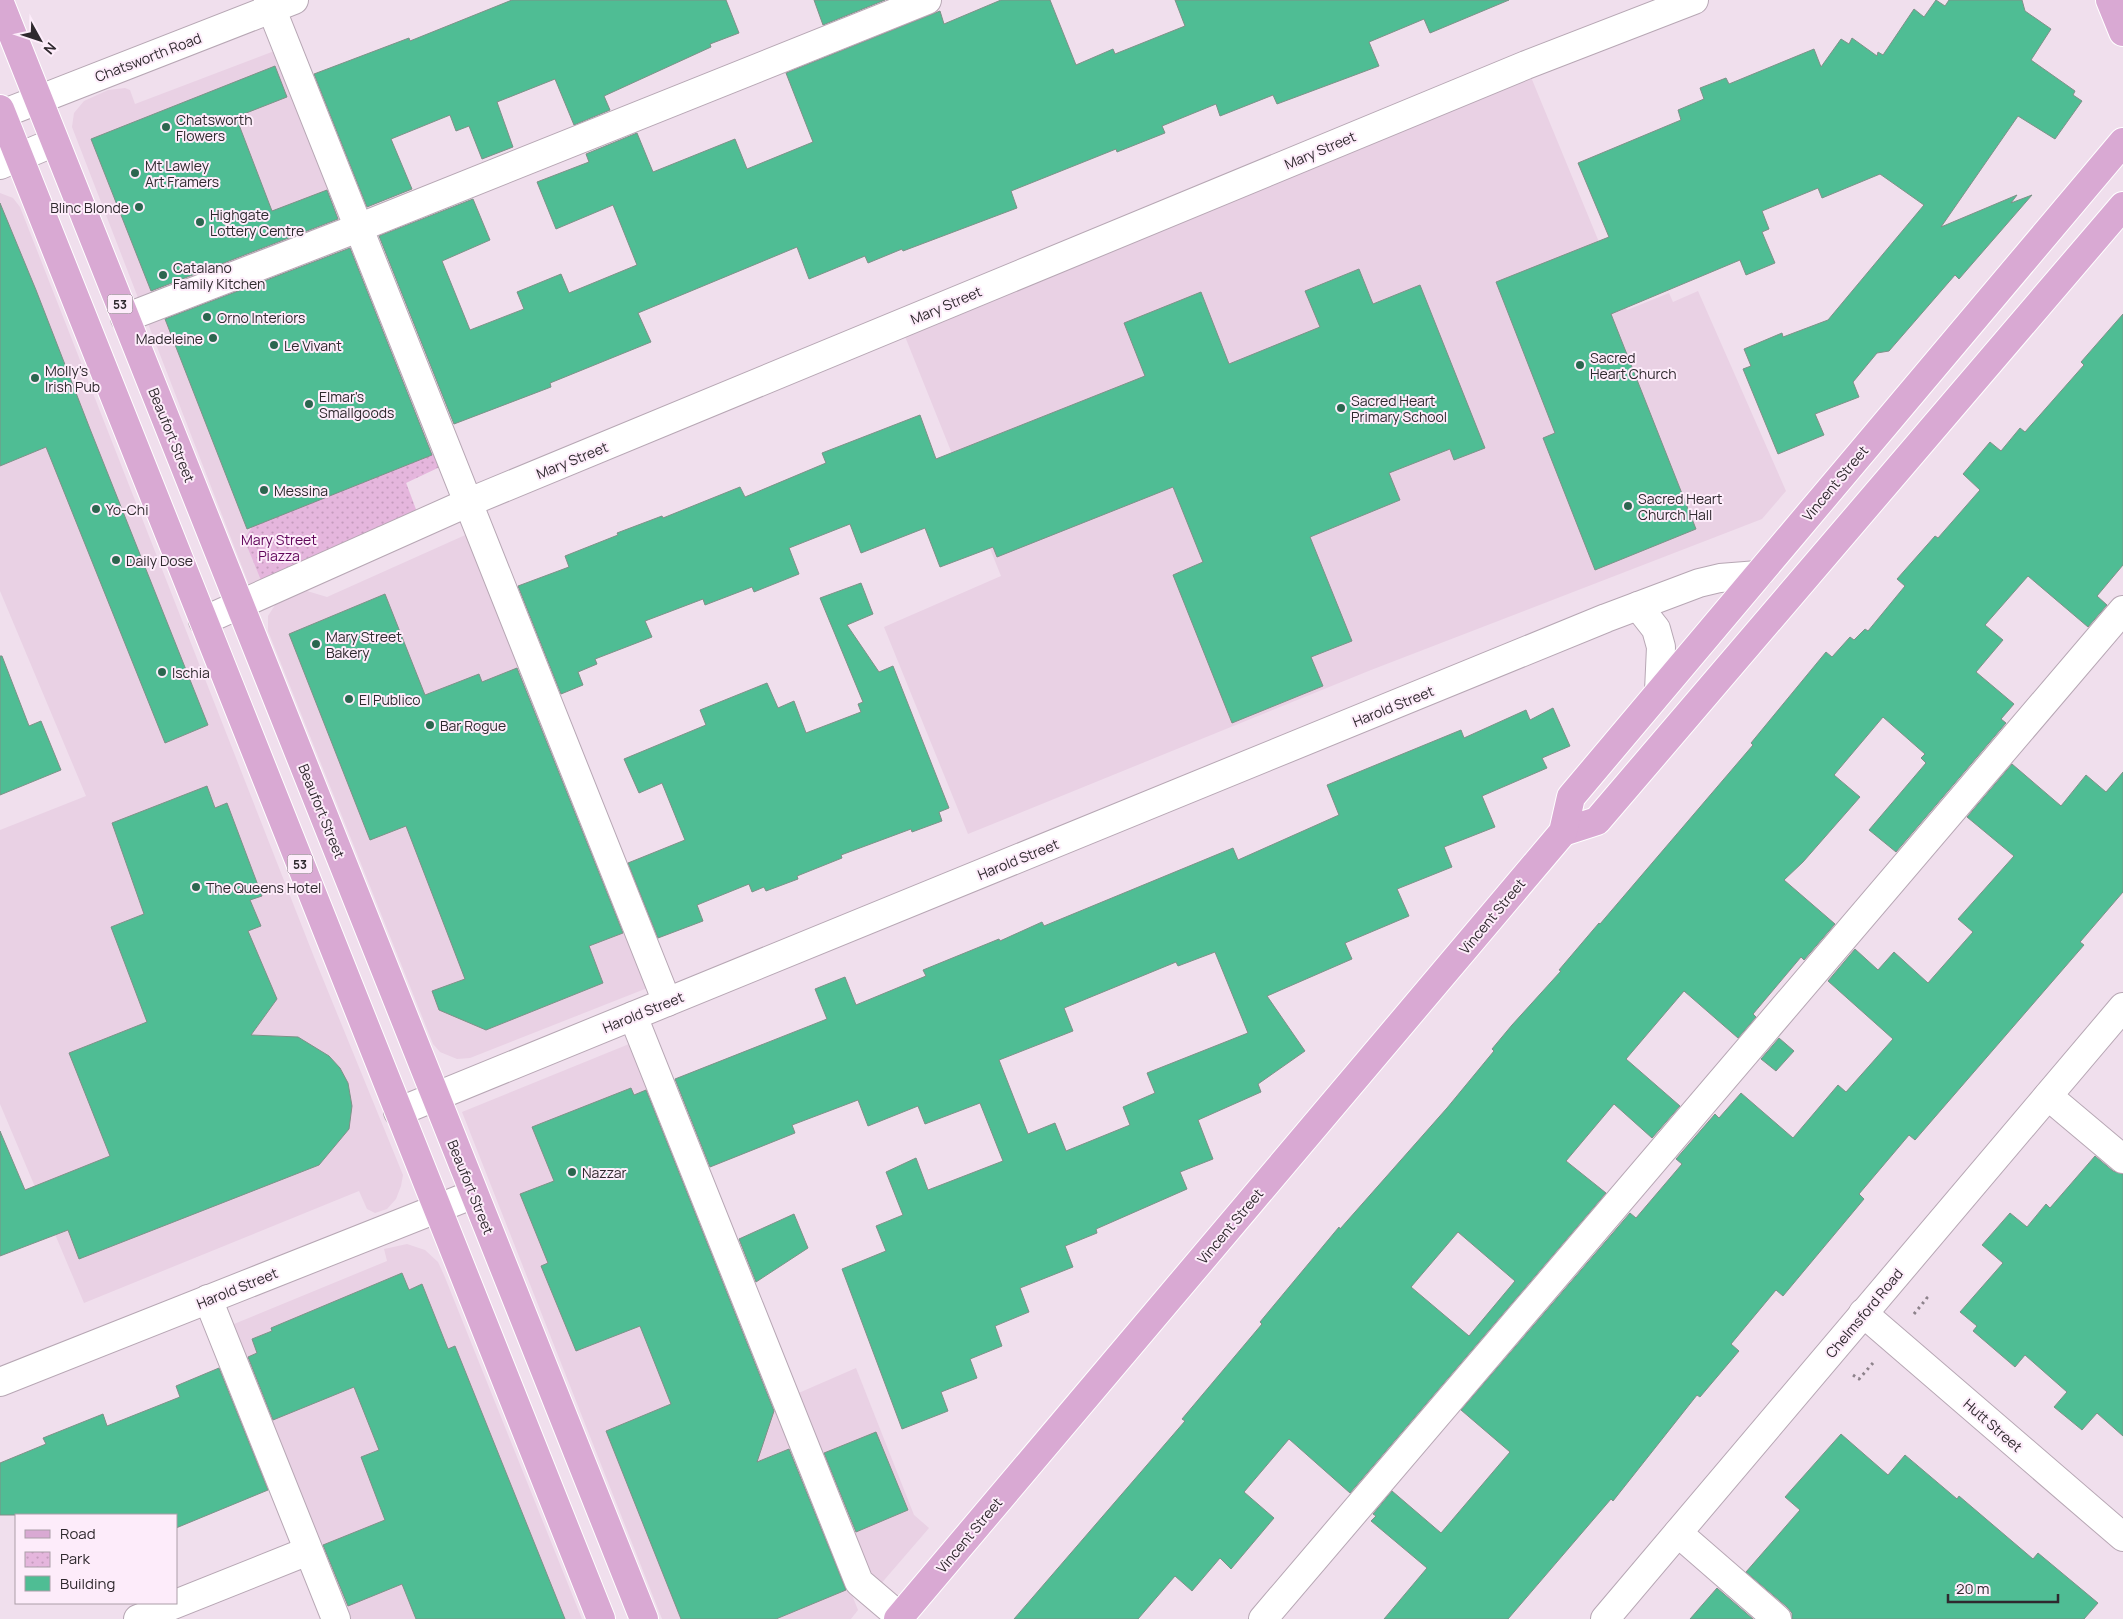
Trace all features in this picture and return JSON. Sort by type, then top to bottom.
[{"type":"main road","points":[[2110,0],[2123,32]]},
{"type":"main road","name":"Beaufort Street","points":[[0,3],[644,1619]]},
{"type":"main road","name":"53","points":[[1,112],[10,161],[203,621],[601,1619]]},
{"type":"main road","name":"Vincent Street","points":[[899,1618],[1563,832],[1571,797],[2123,142]]},
{"type":"main road","points":[[1563,832],[1597,821],[2123,206]]},
{"type":"street","points":[[125,318],[358,228],[927,0]]},
{"type":"street","name":"Mary Street","points":[[203,621],[467,503],[1526,65],[1694,0]]},
{"type":"street","points":[[278,3],[358,228],[667,1002]]},
{"type":"street","name":"Chatsworth Road","points":[[1,112],[38,100],[278,3]]},
{"type":"street","points":[[10,161],[55,142]]},
{"type":"street","name":"Harold Street","points":[[398,1112],[1638,606],[1698,583],[1720,578],[1758,575]]},
{"type":"street","points":[[1638,606],[1656,629],[1660,647],[1659,691]]},
{"type":"street","points":[[1263,1619],[2123,610]]},
{"type":"street","name":"Chelmsford Road","points":[[1605,1619],[2123,1007]]},
{"type":"street","points":[[634,1016],[859,1582],[899,1618]]},
{"type":"street","points":[[2048,1096],[2123,1160]]},
{"type":"street","name":"Harold Street","points":[[0,1382],[474,1194]]},
{"type":"street","points":[[208,1299],[336,1619]]},
{"type":"street","name":"Hutt Street","points":[[1863,1313],[2123,1537]]},
{"type":"street","points":[[1678,1533],[1777,1619]]},
{"type":"street","points":[[178,1603],[308,1551]]},
{"type":"street","points":[[138,1619],[176,1604]]},
{"type":"shaded area","points":[[277,50],[444,465],[406,482],[418,515],[251,590],[72,127],[74,113],[84,101],[108,90],[125,88],[130,90],[135,104]]},
{"type":"shaded area","name":"Sacred Heart Primary School","points":[[1526,65],[1627,310],[1669,293],[1673,302],[1698,291],[1786,491],[1762,519],[1371,670],[968,834],[884,627],[1001,576],[900,324]]},
{"type":"shaded area","points":[[0,193],[13,198],[20,207],[314,957],[403,1175],[396,1199],[387,1209],[375,1213],[367,1209],[359,1191],[84,1303],[0,1104],[0,830],[86,796],[0,591]]},
{"type":"shaded area","points":[[472,532],[655,985],[470,1058],[457,1059],[440,1052],[433,1044],[268,631],[268,616],[275,605],[290,594],[307,591],[327,597]]},
{"type":"shaded area","points":[[634,1042],[858,1610],[851,1619],[662,1619],[462,1112]]},
{"type":"shaded area","points":[[407,1244],[425,1250],[438,1262],[582,1619],[325,1619],[212,1333],[387,1261],[384,1249]]},
{"type":"shaded area","points":[[856,1368],[914,1515],[929,1528],[879,1586],[864,1572],[794,1395]]},
{"type":"green space","name":"Mary Street Piazza","points":[[439,452],[444,465],[406,483],[418,515],[263,585],[244,539],[253,526]]},
{"type":"building","points":[[512,0],[726,0],[739,33],[710,44],[711,47],[604,96],[610,110],[574,125],[555,79],[497,102],[513,147],[482,159],[469,126],[456,131],[450,115],[391,139],[412,189],[367,207],[314,74],[409,38],[410,41]]},
{"type":"building","points":[[814,0],[885,0],[823,25]]},
{"type":"building","points":[[1001,0],[1050,0],[1076,65],[1113,49],[1115,54],[1185,26],[1175,0],[1509,0],[1430,33],[1424,19],[1369,42],[1379,66],[1277,104],[1273,95],[1220,116],[1216,104],[1162,126],[1165,133],[1117,152],[1116,149],[1011,191],[1017,208],[903,251],[902,249],[868,263],[865,256],[809,279],[797,247],[638,313],[651,342],[550,383],[551,387],[454,424],[379,236],[473,199],[490,240],[442,261],[470,330],[524,309],[517,292],[561,274],[569,293],[637,265],[613,205],[556,229],[537,182],[589,162],[586,154],[637,133],[653,172],[735,139],[747,169],[813,142],[786,73],[940,11],[944,24]]},
{"type":"building","points":[[1936,0],[1945,6],[1949,0],[2022,0],[2025,11],[2051,29],[2031,60],[2075,91],[2073,95],[2082,101],[2055,139],[2018,116],[1941,227],[2017,195],[2011,203],[2032,195],[1959,279],[1955,275],[1889,351],[1877,353],[1853,382],[1859,397],[1815,414],[1824,435],[1778,454],[1743,369],[1751,366],[1744,349],[1782,333],[1783,337],[1828,320],[1924,205],[1880,174],[1822,198],[1818,188],[1762,211],[1769,229],[1762,232],[1775,263],[1746,275],[1740,260],[1611,314],[1696,529],[1595,570],[1543,438],[1555,433],[1496,282],[1609,237],[1578,163],[1681,120],[1678,110],[1704,99],[1700,88],[1726,78],[1729,84],[1814,49],[1821,67],[1841,39],[1849,44],[1852,38],[1877,56],[1878,52],[1883,55],[1914,9],[1924,17]]},
{"type":"building","points":[[275,66],[287,97],[236,117],[272,211],[327,190],[338,219],[151,291],[91,139]]},
{"type":"building","points":[[0,203],[208,725],[165,743],[46,447],[0,466]]},
{"type":"building","points":[[350,248],[432,455],[247,529],[165,319]]},
{"type":"building","points":[[1359,269],[1373,304],[1420,285],[1485,448],[1454,460],[1450,449],[1389,473],[1400,500],[1310,537],[1352,641],[1311,657],[1323,686],[1232,723],[1173,575],[1203,562],[1173,487],[997,557],[993,547],[940,567],[925,528],[861,553],[850,524],[789,548],[799,574],[754,592],[752,587],[705,605],[703,599],[645,621],[652,637],[595,659],[597,664],[578,672],[583,685],[561,694],[518,586],[569,567],[565,556],[618,535],[617,533],[662,516],[663,518],[740,487],[745,497],[826,463],[822,453],[920,415],[936,459],[1145,376],[1124,323],[1201,292],[1229,364],[1320,327],[1305,291]]},
{"type":"building","points":[[2123,314],[2123,565],[2097,596],[2107,605],[2088,627],[2028,576],[1985,625],[2003,640],[1976,672],[2014,704],[2001,719],[2006,723],[1896,852],[1869,830],[1926,763],[1921,758],[1925,754],[1883,717],[1834,775],[1860,797],[1803,862],[1784,880],[1835,924],[1804,960],[1801,957],[1753,1014],[1756,1017],[1738,1038],[1684,991],[1626,1059],[1680,1106],[1652,1138],[1614,1104],[1566,1161],[1606,1193],[1350,1493],[1289,1439],[1244,1492],[1274,1518],[1231,1569],[1220,1558],[1192,1591],[1175,1576],[1138,1619],[1014,1619],[1185,1421],[1182,1419],[1262,1324],[1260,1322],[1339,1227],[1340,1229],[1447,1108],[1494,1051],[1492,1049],[1512,1025],[1561,971],[1559,970],[1753,745],[1751,743],[1826,652],[1832,657],[1850,637],[1854,640],[1865,629],[1868,631],[1905,586],[1897,579],[1935,536],[1938,538],[1980,490],[1963,474],[1990,442],[2001,451],[2020,428],[2025,432],[2084,365],[2081,362]],"holes":[[[1458,1232],[1515,1281],[1469,1336],[1411,1287]]]},
{"type":"building","points":[[861,583],[873,614],[847,625],[879,672],[893,666],[949,808],[939,812],[942,821],[912,832],[911,829],[841,855],[842,858],[797,876],[798,879],[766,891],[764,887],[752,892],[749,884],[697,905],[703,921],[658,938],[628,863],[685,840],[662,783],[639,793],[624,759],[706,725],[700,710],[767,683],[778,708],[794,701],[806,733],[861,712],[858,704],[863,702],[820,598]]},
{"type":"building","points":[[385,594],[425,695],[479,674],[482,682],[517,668],[623,933],[589,946],[603,983],[486,1030],[439,1010],[432,991],[465,979],[406,826],[370,840],[289,634]]},
{"type":"building","points":[[0,656],[2,656],[29,726],[41,721],[61,770],[0,795]]},
{"type":"building","points":[[1553,708],[1570,746],[1542,758],[1547,768],[1482,796],[1495,827],[1444,847],[1452,867],[1397,889],[1409,916],[1345,943],[1352,959],[1267,996],[1305,1051],[1258,1084],[1261,1092],[1198,1120],[1213,1159],[1180,1172],[1187,1189],[1096,1229],[1097,1233],[1065,1246],[1073,1267],[1020,1288],[1029,1312],[995,1326],[1002,1346],[970,1359],[977,1378],[941,1392],[948,1411],[902,1429],[842,1269],[886,1251],[876,1226],[903,1215],[886,1172],[916,1158],[928,1190],[1003,1161],[980,1103],[925,1124],[918,1106],[868,1126],[858,1100],[792,1125],[795,1133],[710,1167],[675,1079],[827,1019],[815,989],[845,977],[856,1005],[926,976],[923,970],[999,939],[1000,941],[1042,922],[1044,926],[1233,848],[1238,860],[1339,815],[1327,785],[1461,730],[1464,738],[1526,710],[1530,720]],"holes":[[[1215,952],[1248,1033],[1147,1073],[1155,1093],[1123,1107],[1130,1125],[1066,1151],[1055,1123],[1028,1134],[999,1060],[1073,1031],[1064,1008],[1176,962],[1178,966]]]},
{"type":"building","points":[[2012,764],[2061,806],[2086,775],[2106,792],[2123,772],[2123,892],[2080,942],[2084,945],[1915,1140],[1909,1135],[1859,1194],[1864,1199],[1783,1296],[1776,1290],[1731,1344],[1739,1351],[1700,1397],[1697,1395],[1613,1501],[1611,1499],[1508,1619],[1384,1619],[1427,1568],[1371,1521],[1376,1516],[1373,1514],[1392,1491],[1441,1533],[1510,1452],[1461,1410],[1630,1213],[1636,1218],[1682,1164],[1676,1159],[1715,1114],[1719,1118],[1741,1093],[1793,1138],[1838,1085],[1846,1092],[1893,1039],[1828,981],[1855,949],[1878,970],[1894,952],[1928,983],[1973,932],[1958,919],[2014,856],[1967,817]]},
{"type":"building","points":[[207,786],[215,808],[227,803],[262,896],[250,900],[261,926],[248,931],[277,999],[251,1035],[298,1037],[329,1056],[340,1068],[348,1083],[352,1106],[349,1129],[319,1165],[79,1259],[68,1230],[0,1256],[0,1131],[25,1190],[110,1156],[69,1053],[147,1022],[111,927],[144,914],[112,823]]},
{"type":"building","points":[[1779,1038],[1794,1051],[1776,1071],[1761,1059]]},
{"type":"building","points":[[631,1088],[634,1095],[646,1090],[774,1411],[757,1462],[789,1449],[846,1590],[776,1619],[681,1619],[606,1431],[671,1404],[640,1326],[576,1351],[541,1266],[548,1263],[520,1194],[554,1181],[532,1127]]},
{"type":"building","points":[[2095,1156],[2113,1171],[2123,1174],[2123,1436],[2097,1413],[2082,1430],[2054,1407],[2067,1392],[2025,1355],[2015,1367],[1973,1331],[1977,1326],[1960,1312],[2003,1263],[1982,1245],[2010,1213],[2027,1227],[2046,1204],[2050,1208]]},
{"type":"building","points":[[794,1214],[808,1248],[756,1282],[739,1239]]},
{"type":"building","points":[[402,1273],[409,1290],[422,1284],[448,1349],[455,1346],[565,1619],[416,1619],[402,1584],[348,1606],[323,1545],[385,1520],[361,1457],[379,1450],[354,1387],[273,1420],[248,1357],[257,1353],[252,1339],[272,1331],[271,1328]]},
{"type":"building","points":[[219,1368],[268,1490],[178,1527],[178,1514],[0,1515],[0,1463],[46,1444],[43,1438],[103,1414],[107,1426],[180,1397],[176,1386]]},
{"type":"building","points":[[876,1432],[908,1510],[856,1532],[824,1453]]},
{"type":"building","points":[[1841,1434],[1888,1475],[1905,1455],[1957,1499],[1959,1496],[2033,1559],[2038,1553],[2098,1603],[2084,1619],[1792,1619],[1792,1613],[1787,1607],[1746,1572],[1800,1510],[1785,1497]]},
{"type":"building","points":[[1717,1588],[1753,1619],[1690,1619]]},
{"type":"place","name":"Chatsworth Flowers","points":[[166,127]]},
{"type":"place","name":"Mt Lawley Art Framers","points":[[135,173]]},
{"type":"place","name":"Blinc Blonde","points":[[139,207]]},
{"type":"place","name":"Highgate Lottery Centre","points":[[200,222]]},
{"type":"place","name":"Catalano Family Kitchen","points":[[163,275]]},
{"type":"place","name":"Orno Interiors","points":[[207,317]]},
{"type":"place","name":"Madeleine","points":[[213,338]]},
{"type":"place","name":"Le Vivant","points":[[274,345]]},
{"type":"place","name":"Sacred Heart Church","points":[[1580,365]]},
{"type":"place","name":"Molly's Irish Pub","points":[[35,378]]},
{"type":"place","name":"Elmar's Smallgoods","points":[[309,404]]},
{"type":"place","name":"Sacred Heart Primary School","points":[[1341,408]]},
{"type":"place","name":"Messina","points":[[264,490]]},
{"type":"place","name":"Sacred Heart Church Hall","points":[[1628,506]]},
{"type":"place","name":"Yo-Chi","points":[[96,509]]},
{"type":"place","name":"Daily Dose","points":[[116,560]]},
{"type":"place","name":"Mary Street Bakery","points":[[316,644]]},
{"type":"place","name":"Ischia","points":[[162,672]]},
{"type":"place","name":"El Publico","points":[[349,699]]},
{"type":"place","name":"Bar Rogue","points":[[430,725]]},
{"type":"place","name":"The Queens Hotel","points":[[196,887]]},
{"type":"place","name":"Nazzar","points":[[572,1172]]}]
